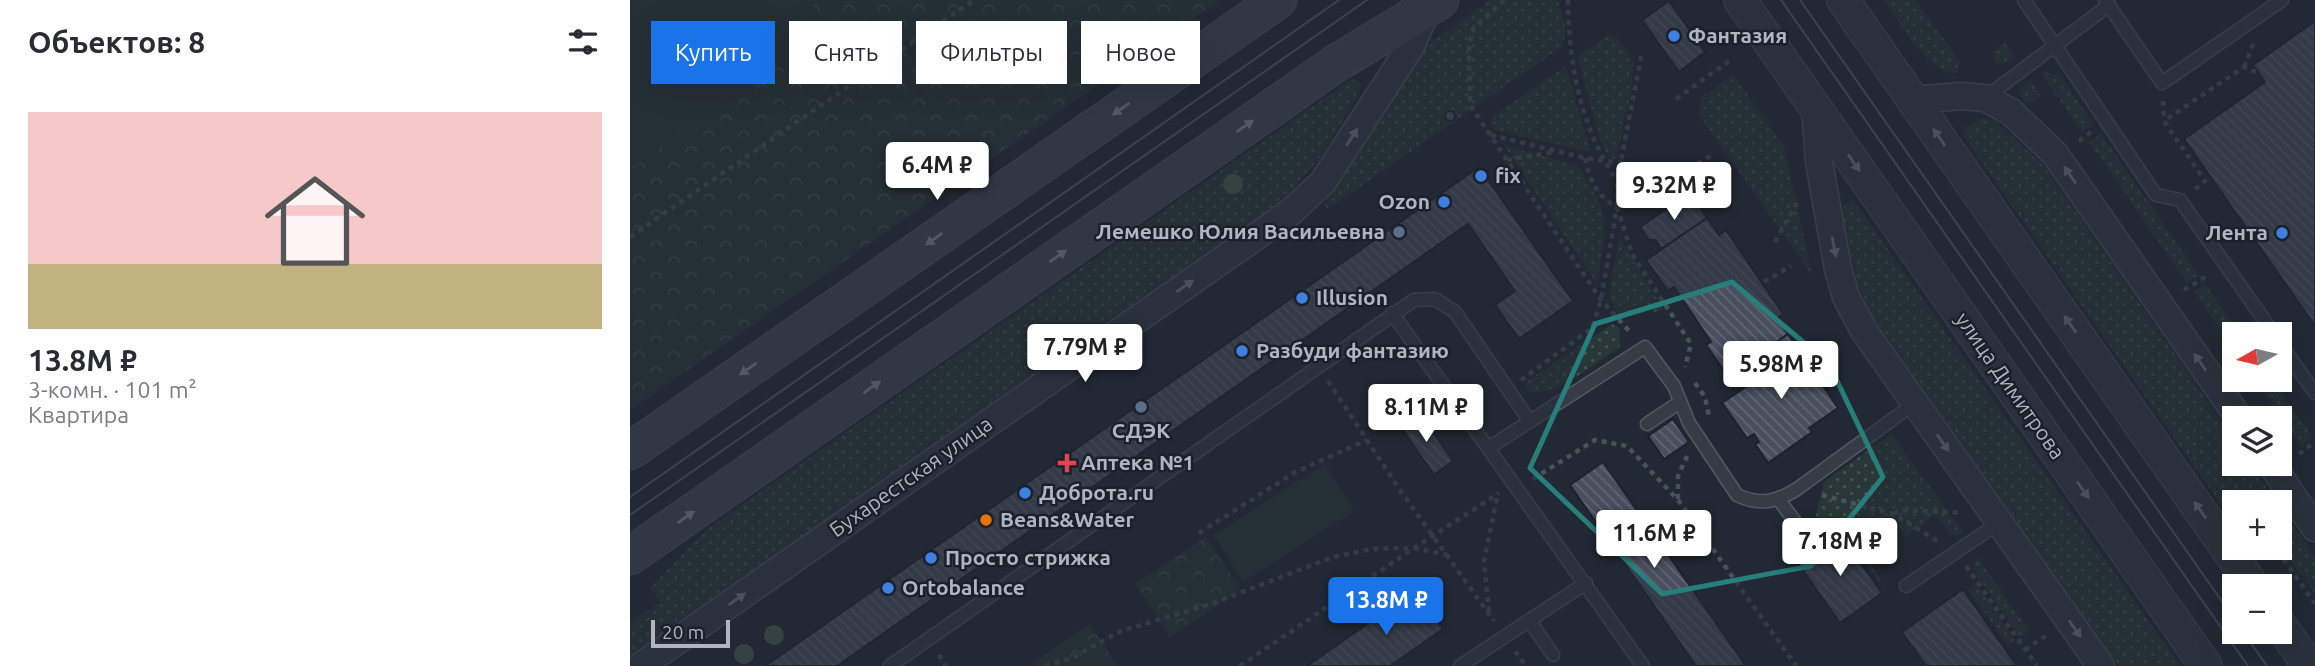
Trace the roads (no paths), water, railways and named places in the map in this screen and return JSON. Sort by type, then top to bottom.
[{"type":"main road","points":[[630,451],[1278,0]]},
{"type":"main road","name":"Бухарестская улица","points":[[630,556],[1302,87],[1434,5]]},
{"type":"street","name":"улица Димитрова","points":[[1740,0],[2206,666]]},
{"type":"street","points":[[1843,0],[2245,574]]},
{"type":"street","name":"Бухарестская улица","points":[[641,666],[1291,212],[1323,182],[1434,5]]},
{"type":"street","points":[[1913,100],[1961,96],[1986,98],[2011,112],[2055,154],[2231,406]]},
{"type":"street","points":[[1815,107],[1819,162],[1846,297],[1864,331],[2101,666]]},
{"type":"street","points":[[2279,476],[2315,528]]},
{"type":"street","points":[[2292,642],[2309,666]]},
{"type":"lane","points":[[2024,0],[2156,195],[2180,200],[2266,322]]},
{"type":"lane","points":[[1986,98],[2055,46],[2107,2],[2162,83],[2283,0]]},
{"type":"lane","points":[[890,666],[1317,365],[1414,300],[1435,299],[1455,312],[1529,420]]},
{"type":"lane","points":[[1392,313],[1514,480],[1643,666]]},
{"type":"lane","points":[[1490,447],[1645,347],[1674,386],[1689,423],[1737,495],[1757,502],[1779,500],[1797,489],[1915,403]]},
{"type":"lane","points":[[2292,361],[2315,393]]},
{"type":"lane","points":[[1647,424],[1680,402]]},
{"type":"lane","points":[[1779,500],[1814,547]]},
{"type":"lane","points":[[1906,586],[2000,522]]},
{"type":"lane","points":[[1460,666],[1586,583]]},
{"type":"lane","points":[[1529,620],[1553,655]]},
{"type":"tram line","points":[[630,497],[1339,0]]},
{"type":"tram line","points":[[630,515],[1367,0]]},
{"type":"tram line","points":[[1781,0],[2248,666]]},
{"type":"tram line","points":[[1800,0],[2222,601]]},
{"type":"tram line","points":[[2251,644],[2267,666]]},
{"type":"place","name":"Фантазия","points":[[1674,36]]},
{"type":"place","name":"fix","points":[[1481,176]]},
{"type":"place","name":"Ozon","points":[[1444,202]]},
{"type":"place","name":"Лемешко Юлия Васильевна","points":[[1399,232]]},
{"type":"place","name":"Лента","points":[[2282,233]]},
{"type":"place","name":"Illusion","points":[[1302,298]]},
{"type":"place","name":"Разбуди фантазию","points":[[1242,351]]},
{"type":"place","name":"СДЭК","points":[[1141,407]]},
{"type":"place","name":"Аптека №1","points":[[1067,463]]},
{"type":"place","name":"Доброта.ru","points":[[1025,493]]},
{"type":"place","name":"Beans&Water","points":[[986,520]]},
{"type":"place","name":"Просто стрижка","points":[[931,558]]},
{"type":"place","name":"Ortobalance","points":[[888,588]]}]
